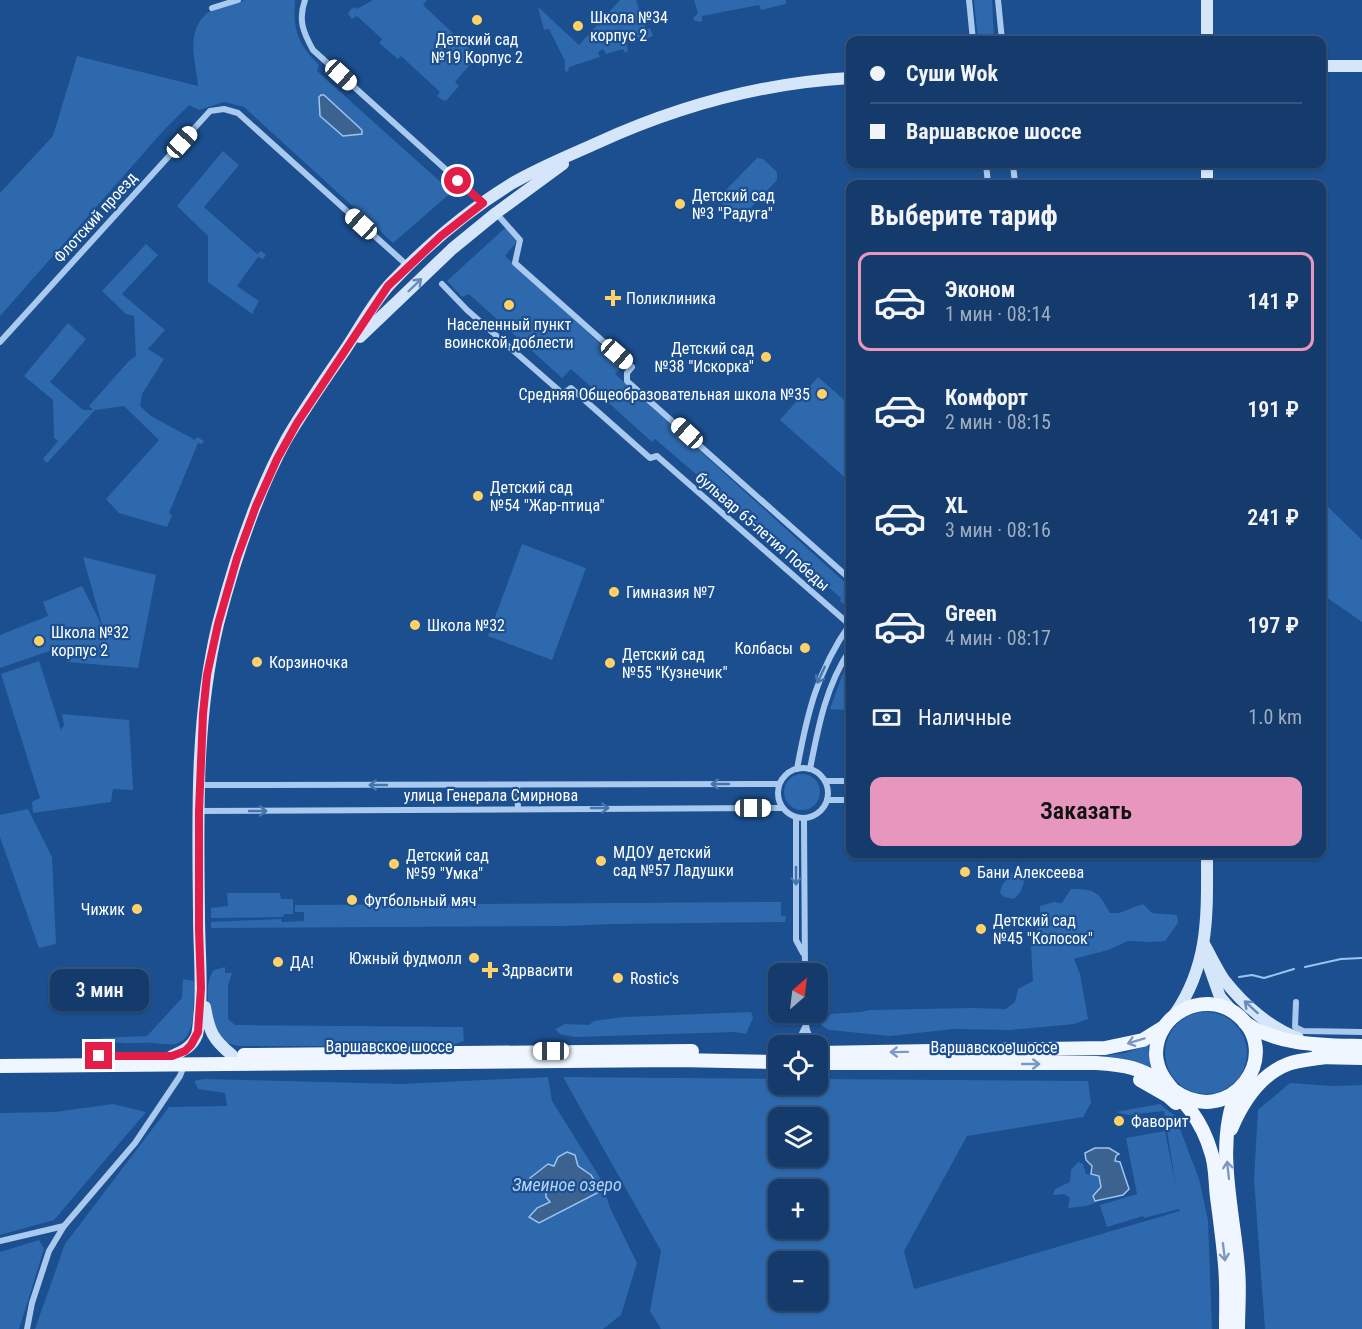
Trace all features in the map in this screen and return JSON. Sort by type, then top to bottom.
[{"type":"main road","points":[[1207,36],[1208,0]]},
{"type":"main road","points":[[1326,66],[1362,66]]},
{"type":"main road","points":[[172,1056],[185,1051],[195,1039],[199,1021],[201,988],[199,811],[203,714],[207,675],[218,624],[237,558],[256,506],[277,459],[297,423],[388,286],[441,236],[483,203],[512,184],[635,125],[716,98],[791,83],[846,78]]},
{"type":"main road","points":[[344,352],[452,249],[496,213],[586,148]]},
{"type":"main road","points":[[512,184],[520,187],[521,195]]},
{"type":"main road","points":[[388,286],[391,296],[398,302]]},
{"type":"main road","points":[[1207,858],[1204,944],[1220,997],[1245,1023],[1270,1036],[1311,1045],[1362,1046]]},
{"type":"main road","points":[[1204,944],[1188,994],[1164,1027],[1157,1043],[1157,1060],[1170,1087],[1192,1112],[1212,1153],[1226,1267],[1226,1329]]},
{"type":"main road","points":[[1204,944],[1224,979],[1238,996],[1280,1031],[1297,1038],[1362,1046]]},
{"type":"main road","points":[[201,988],[209,1029],[220,1046],[232,1055]]},
{"type":"main road","points":[[1175,1014],[1199,1004],[1216,1005],[1232,1011]]},
{"type":"main road","points":[[1238,1329],[1239,1271],[1226,1159],[1230,1109],[1237,1092],[1252,1071],[1256,1054],[1253,1037],[1245,1023]]},
{"type":"main road","name":"Варшавское шоссе","points":[[828,1052],[1105,1048],[1143,1040],[1164,1027]]},
{"type":"main road","name":"Варшавское шоссе","points":[[0,1057],[659,1050],[768,1052]]},
{"type":"main road","name":"Варшавское шоссе","points":[[828,1052],[1127,1065],[1145,1072],[1170,1087]]},
{"type":"main road","points":[[1248,1079],[1270,1063],[1296,1056],[1362,1058]]},
{"type":"main road","points":[[1227,1137],[1244,1102],[1271,1073],[1288,1064],[1325,1057]]},
{"type":"main road","name":"Варшавское шоссе","points":[[0,1066],[678,1060],[768,1062]]},
{"type":"main road","points":[[1096,1063],[1146,1083],[1168,1096],[1202,1130]]},
{"type":"main road","points":[[1170,1087],[1188,1099],[1204,1103],[1222,1100],[1237,1092]]},
{"type":"street","points":[[212,8],[238,0]]},
{"type":"street","points":[[305,0],[302,9],[303,32],[313,50],[483,203]]},
{"type":"street","points":[[969,0],[973,36]]},
{"type":"street","points":[[998,0],[1002,36]]},
{"type":"street","name":"Флотский проезд","points":[[0,342],[210,111],[224,109],[238,112],[408,266]]},
{"type":"street","name":"бульвар 65-летия Победы","points":[[496,213],[520,240],[515,263],[632,367],[627,373],[627,381],[846,575]]},
{"type":"street","name":"бульвар 65-летия Победы","points":[[441,284],[563,394],[572,388],[650,458],[657,456],[846,621]]},
{"type":"street","points":[[797,769],[808,712],[819,678],[846,631]]},
{"type":"street","points":[[810,769],[819,720],[846,656],[834,649]]},
{"type":"street","points":[[797,769],[810,769],[825,781],[828,789],[827,800],[820,812],[804,819],[796,818],[782,808],[777,792],[779,784],[786,774],[797,769]]},
{"type":"street","points":[[825,781],[846,781]]},
{"type":"street","name":"улица Генерала Смирнова","points":[[200,785],[779,784]]},
{"type":"street","points":[[517,785],[518,809]]},
{"type":"street","points":[[827,800],[846,800]]},
{"type":"street","name":"улица Генерала Смирнова","points":[[199,811],[782,808]]},
{"type":"street","points":[[796,818],[796,940],[804,956]]},
{"type":"street","points":[[804,819],[804,963]]},
{"type":"street","points":[[796,923],[804,924]]},
{"type":"street","points":[[1296,1002],[1295,1027],[1303,1031],[1362,1032]]},
{"type":"street","points":[[801,1035],[805,1023]]},
{"type":"street","points":[[805,1027],[809,1035]]},
{"type":"street","points":[[27,1329],[32,1303],[49,1251],[64,1226],[135,1143],[180,1076],[184,1064]]},
{"type":"street","points":[[0,1241],[64,1226]]},
{"type":"shaded area","points":[[246,0],[295,0],[298,36],[319,65],[317,71],[446,187],[450,184],[454,187],[453,191],[393,243],[244,107],[224,102],[199,110],[189,105],[164,130],[0,316],[0,193],[53,136],[77,56],[198,86],[193,48],[200,22],[209,12]]},
{"type":"shaded area","points":[[373,0],[427,0],[423,5],[476,55],[482,56],[483,60],[479,66],[473,61],[455,82],[459,86],[446,101],[441,99],[437,96],[440,92],[401,56],[398,59],[379,43],[382,39],[357,16],[352,19],[348,14],[354,7],[357,9]]},
{"type":"shaded area","points":[[620,0],[636,0],[646,29],[650,28],[653,36],[640,41],[638,37],[626,42],[628,51],[625,53],[623,49],[606,54],[603,49],[598,52],[600,57],[569,67],[568,72],[565,71],[565,61],[549,29],[544,30],[538,7],[579,45]]},
{"type":"shaded area","points":[[694,0],[786,0],[786,4],[761,10],[759,5],[702,16],[702,22],[695,21],[693,18],[698,13]]},
{"type":"shaded area","points":[[974,0],[992,0],[994,36],[978,36]]},
{"type":"shaded area","points":[[223,151],[239,165],[204,207],[257,254],[261,251],[266,255],[263,259],[258,257],[237,286],[259,301],[252,314],[208,282],[208,236],[177,206]]},
{"type":"shaded area","points":[[757,158],[763,159],[777,172],[777,180],[743,216],[737,217],[721,203],[720,196]]},
{"type":"shaded area","points":[[506,227],[519,239],[505,256],[623,365],[615,374],[846,583],[846,606],[840,601],[841,598],[655,439],[652,442],[571,369],[562,378],[469,294],[462,297],[447,281]]},
{"type":"shaded area","points":[[146,244],[158,255],[122,294],[165,330],[148,349],[164,359],[142,394],[140,406],[151,416],[195,440],[197,437],[204,441],[202,444],[198,443],[169,513],[172,515],[167,527],[119,513],[106,499],[159,440],[124,406],[95,410],[47,463],[43,459],[58,441],[54,438],[53,400],[24,376],[68,323],[86,339],[50,382],[83,410],[93,410],[89,406],[136,356],[134,316],[126,314],[102,291]]},
{"type":"shaded area","points":[[818,377],[846,402],[846,478],[780,420]]},
{"type":"shaded area","points":[[1326,505],[1362,540],[1362,622],[1326,597]]},
{"type":"shaded area","points":[[522,544],[586,568],[552,660],[488,636]]},
{"type":"shaded area","points":[[83,557],[156,575],[138,668],[67,662],[61,647],[0,668],[0,635],[48,616],[43,602],[82,586],[103,628]]},
{"type":"shaded area","points":[[39,661],[61,730],[64,725],[62,714],[129,720],[133,790],[113,789],[111,802],[33,813],[32,802],[40,798],[1,674]]},
{"type":"shaded area","points":[[846,665],[846,710],[830,709]]},
{"type":"shaded area","points":[[802,774],[815,779],[820,792],[815,805],[802,810],[789,805],[784,792],[789,779]]},
{"type":"shaded area","points":[[28,809],[52,857],[56,944],[39,948],[0,837],[0,815]]},
{"type":"shaded area","points":[[1013,872],[1025,878],[1021,891],[1014,899],[1004,897],[1000,893],[1002,885]]},
{"type":"shaded area","points":[[1071,889],[1092,891],[1099,896],[1110,913],[1119,913],[1143,904],[1152,913],[1177,915],[1178,923],[1165,941],[1128,941],[1108,950],[1074,959],[1080,974],[1088,1019],[1074,1024],[1010,1030],[954,1029],[890,1036],[829,1030],[821,1025],[828,1023],[828,1017],[831,1014],[870,1010],[1006,1009],[1015,1002],[1018,989],[1033,981],[1031,946],[1040,922],[1040,906],[1054,902],[1062,903]]},
{"type":"shaded area","points":[[227,893],[280,893],[281,899],[293,899],[293,914],[284,914],[283,917],[211,918],[211,908],[228,906]]},
{"type":"shaded area","points":[[781,902],[781,916],[786,916],[785,922],[211,928],[211,922],[281,919],[282,922],[304,921],[304,912],[295,912],[295,905]]},
{"type":"shaded area","points":[[225,967],[225,973],[232,973],[228,985],[228,1019],[235,1025],[463,1027],[464,1041],[449,1046],[238,1046],[216,1035],[211,1021],[208,993],[211,976],[214,970]]},
{"type":"shaded area","points":[[183,979],[194,981],[194,997],[191,1027],[188,1035],[182,1041],[175,1044],[126,1043],[100,1038],[147,1036],[182,998]]},
{"type":"shaded area","points":[[751,1012],[753,1018],[746,1034],[735,1032],[575,1037],[560,1034],[555,1029],[565,1024],[589,1025],[594,1021],[624,1017]]},
{"type":"shaded area","points":[[1206,1012],[1222,1015],[1235,1024],[1244,1037],[1247,1053],[1244,1069],[1235,1082],[1222,1091],[1206,1094],[1190,1091],[1177,1082],[1168,1069],[1165,1053],[1168,1037],[1177,1024],[1190,1015]]},
{"type":"shaded area","points":[[1148,1045],[1151,1070],[1124,1059],[1102,1056],[1125,1053]]},
{"type":"shaded area","points":[[548,1077],[552,1101],[602,1181],[610,1208],[637,1263],[621,1315],[603,1329],[35,1329],[65,1244],[169,1107],[227,1106],[225,1093],[198,1089],[194,1081],[204,1079],[402,1084]],"holes":[[[575,1156],[578,1166],[591,1175],[530,1216],[537,1208],[550,1202],[546,1197],[546,1185],[536,1185],[530,1179]]]},
{"type":"shaded area","points":[[563,1077],[768,1079],[768,1095],[828,1095],[828,1079],[1088,1081],[1091,1103],[1083,1117],[967,1136],[904,1251],[914,1289],[1180,1211],[1179,1209],[1144,1218],[1143,1216],[1107,1227],[1100,1205],[1137,1194],[1126,1138],[1165,1131],[1176,1187],[1164,1111],[1128,1115],[1116,1112],[1160,1104],[1175,1116],[1199,1179],[1208,1220],[1212,1329],[661,1329],[650,1311],[661,1251]]},
{"type":"shaded area","points":[[1290,1083],[1333,1086],[1362,1085],[1362,1329],[1265,1329],[1254,1179],[1258,1110]]},
{"type":"shaded area","points":[[113,1104],[146,1112],[54,1220],[0,1235],[0,1113],[55,1112]]},
{"type":"shaded area","points":[[1078,1162],[1083,1164],[1086,1174],[1099,1176],[1101,1187],[1095,1201],[1100,1201],[1086,1206],[1068,1208],[1070,1198],[1064,1194],[1053,1195],[1055,1189],[1070,1182],[1071,1170]]},
{"type":"shaded area","points":[[39,1240],[44,1249],[19,1329],[0,1329],[0,1252]]},
{"type":"water","points":[[324,95],[362,130],[362,134],[343,136],[320,116],[319,97]]},
{"type":"water","points":[[1095,1148],[1109,1148],[1119,1154],[1115,1161],[1120,1162],[1129,1189],[1123,1195],[1095,1201],[1093,1196],[1101,1187],[1099,1176],[1091,1174],[1092,1166],[1086,1160],[1085,1153]]},
{"type":"water","name":"Змеиное озеро","points":[[567,1152],[575,1155],[578,1166],[591,1175],[601,1191],[539,1223],[529,1217],[537,1208],[550,1202],[546,1197],[546,1185],[536,1185],[530,1178],[548,1164],[554,1166],[558,1157]]},
{"type":"waterway","points":[[1305,967],[1341,959],[1362,958]]},
{"type":"waterway","points":[[1239,977],[1252,975],[1264,978],[1294,969]]},
{"type":"place","name":"Детский сад №19 Корпус 2","points":[[477,20]]},
{"type":"place","name":"Школа №34 корпус 2","points":[[578,26]]},
{"type":"place","name":"Детский сад №3 \"Радуга\"","points":[[680,204]]},
{"type":"place","name":"Поликлиника","points":[[613,298]]},
{"type":"place","name":"Населенный пункт воинской доблести","points":[[509,305]]},
{"type":"place","name":"Детский сад №38 \"Искорка\"","points":[[766,357]]},
{"type":"place","name":"Средняя Общеобразовательная школа №35","points":[[822,394]]},
{"type":"place","name":"Детский сад №54 \"Жар-птица\"","points":[[478,496]]},
{"type":"place","name":"Гимназия №7","points":[[614,592]]},
{"type":"place","name":"Школа №32","points":[[415,625]]},
{"type":"place","name":"Школа №32 корпус 2","points":[[39,641]]},
{"type":"place","name":"Колбасы","points":[[805,648]]},
{"type":"place","name":"Корзиночка","points":[[257,662]]},
{"type":"place","name":"Детский сад №55 \"Кузнечик\"","points":[[610,663]]},
{"type":"place","name":"МДОУ детский сад №57 Ладушки","points":[[601,861]]},
{"type":"place","name":"Детский сад №59 \"Умка\"","points":[[394,864]]},
{"type":"place","name":"Бани Алексеева","points":[[965,872]]},
{"type":"place","name":"Футбольный мяч","points":[[352,900]]},
{"type":"place","name":"Чижик","points":[[137,909]]},
{"type":"place","name":"Детский сад №45 \"Колосок\"","points":[[981,929]]},
{"type":"place","name":"Южный фудмолл","points":[[474,958]]},
{"type":"place","name":"ДА!","points":[[278,962]]},
{"type":"place","name":"Здрвасити","points":[[490,970]]},
{"type":"place","name":"Rostic's","points":[[618,978]]},
{"type":"place","name":"Фаворит","points":[[1119,1121]]},
{"type":"route","points":[[99,1056],[172,1056],[185,1051],[198,1032],[201,988],[199,811],[203,714],[207,675],[218,624],[237,558],[256,506],[287,440],[388,286],[441,236],[483,203],[458,181]]}]
